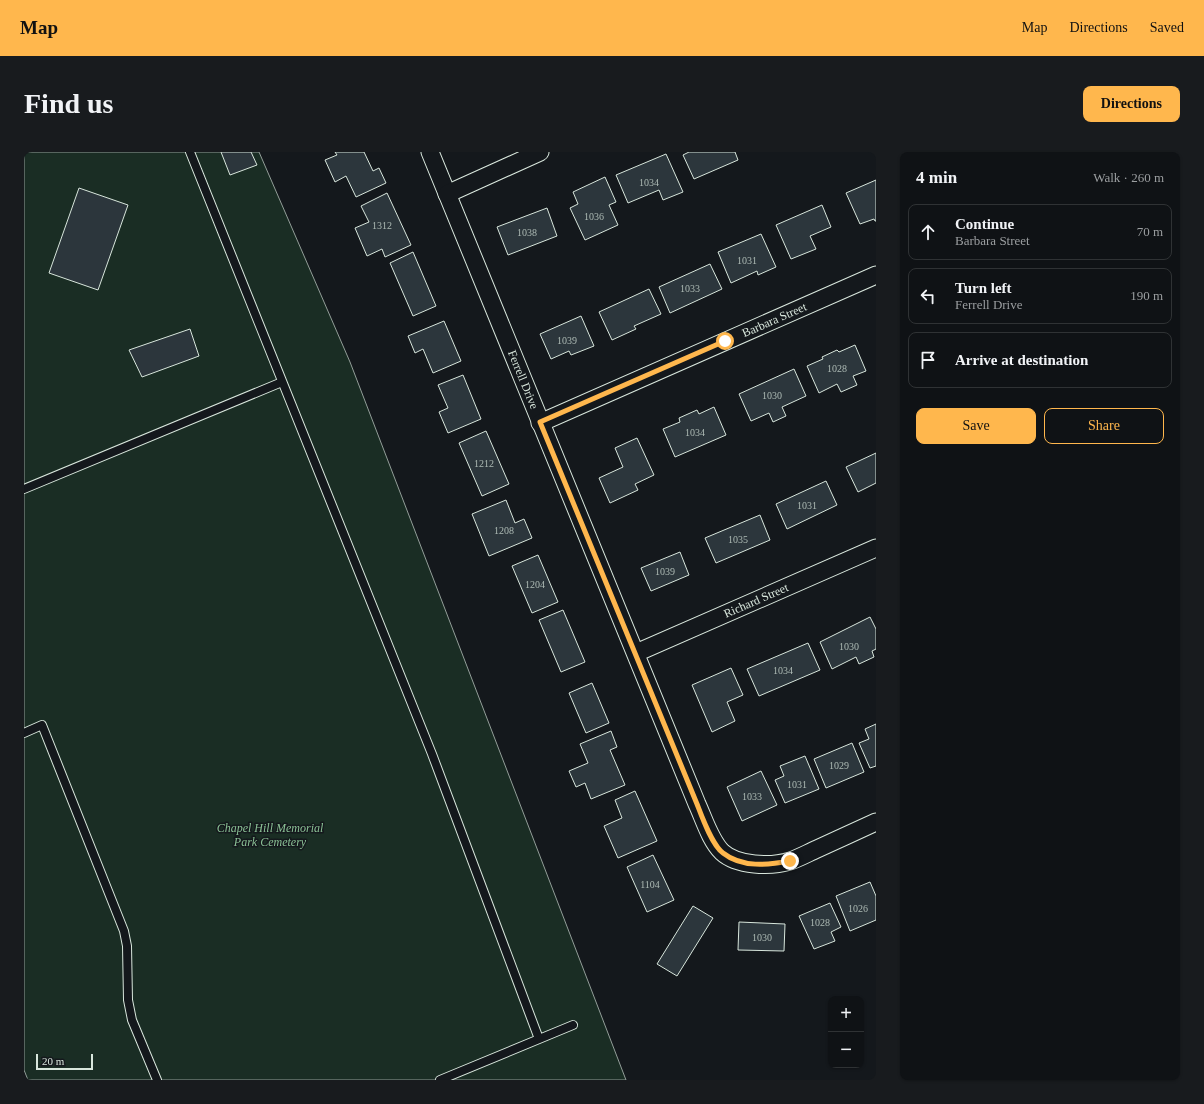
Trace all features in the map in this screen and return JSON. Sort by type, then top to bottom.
[{"type":"street","name":"Ferrell Drive","points":[[430,152],[708,830],[723,853],[740,862],[752,864],[771,864],[790,861],[876,822]]},
{"type":"street","points":[[447,194],[540,152]]},
{"type":"street","name":"Barbara Street","points":[[540,422],[876,275]]},
{"type":"street","name":"Richard Street","points":[[636,653],[876,548]]},
{"type":"lane","points":[[190,152],[432,754],[539,1039]]},
{"type":"lane","points":[[24,489],[282,382]]},
{"type":"lane","points":[[24,733],[42,725],[124,931],[128,1000],[132,1020],[157,1080]]},
{"type":"lane","points":[[440,1080],[573,1025]]},
{"type":"green space","name":"Chapel Hill Memorial Park Cemetery","points":[[24,152],[259,152],[350,362],[626,1080],[28,1080],[24,1070]]},
{"type":"building","points":[[221,152],[251,152],[257,165],[230,175]]},
{"type":"building","points":[[335,152],[364,152],[373,171],[379,168],[386,183],[356,197],[346,176],[335,182],[325,160],[337,155]]},
{"type":"building","points":[[689,152],[735,152],[738,160],[694,179],[683,155]]},
{"type":"building","points":[[666,154],[683,192],[663,200],[659,190],[628,203],[616,175]]},
{"type":"building","points":[[605,177],[616,202],[609,205],[618,225],[585,240],[570,208],[578,204],[573,192]]},
{"type":"building","points":[[876,180],[876,221],[874,219],[860,224],[846,193]]},
{"type":"building","points":[[79,188],[128,205],[98,290],[49,273]]},
{"type":"building","points":[[387,193],[411,245],[385,257],[382,249],[367,256],[355,228],[369,222],[361,206]]},
{"type":"building","points":[[822,205],[831,227],[810,236],[816,249],[791,259],[776,225]]},
{"type":"building","points":[[547,208],[557,236],[508,255],[497,227]]},
{"type":"building","points":[[761,234],[776,267],[758,275],[757,271],[731,283],[718,252]]},
{"type":"building","points":[[413,252],[436,306],[413,316],[390,263]]},
{"type":"building","points":[[710,264],[722,289],[670,313],[659,287]]},
{"type":"building","points":[[649,289],[661,314],[634,326],[636,329],[612,340],[599,312]]},
{"type":"building","points":[[581,316],[594,346],[571,355],[569,351],[551,359],[540,334]]},
{"type":"building","points":[[444,321],[461,361],[433,373],[423,349],[415,353],[408,336]]},
{"type":"building","points":[[190,329],[199,356],[142,377],[129,350]]},
{"type":"building","points":[[855,345],[866,371],[853,376],[857,385],[841,392],[837,384],[819,393],[807,366],[823,359],[822,357],[837,350],[839,352]]},
{"type":"building","points":[[794,369],[806,396],[782,407],[786,416],[773,422],[769,413],[751,421],[739,394]]},
{"type":"building","points":[[463,375],[481,419],[448,433],[439,412],[448,408],[438,385]]},
{"type":"building","points":[[714,407],[726,435],[675,457],[663,429],[680,422],[679,418],[697,410],[699,414]]},
{"type":"building","points":[[486,431],[509,484],[482,496],[459,443]]},
{"type":"building","points":[[637,438],[654,475],[635,484],[638,490],[610,503],[599,478],[623,467],[615,448]]},
{"type":"building","points":[[876,453],[876,483],[858,492],[846,467]]},
{"type":"building","points":[[826,481],[837,505],[787,529],[776,504]]},
{"type":"building","points":[[506,500],[515,523],[524,519],[532,538],[489,556],[472,514]]},
{"type":"building","points":[[760,515],[770,540],[716,563],[705,538]]},
{"type":"building","points":[[680,552],[689,575],[651,591],[641,568]]},
{"type":"building","points":[[538,555],[558,602],[532,613],[512,566]]},
{"type":"building","points":[[563,610],[585,662],[561,672],[539,620]]},
{"type":"building","points":[[870,617],[876,629],[876,649],[872,651],[874,657],[859,664],[856,657],[832,669],[820,642]]},
{"type":"building","points":[[808,643],[820,670],[759,696],[747,669]]},
{"type":"building","points":[[731,668],[743,695],[727,702],[735,721],[712,732],[692,685]]},
{"type":"building","points":[[592,683],[609,723],[586,733],[569,693]]},
{"type":"building","points":[[876,724],[876,766],[870,768],[859,743],[869,739],[865,729]]},
{"type":"building","points":[[611,731],[617,747],[610,750],[625,785],[591,799],[585,783],[576,787],[569,771],[588,763],[580,744]]},
{"type":"building","points":[[852,743],[864,772],[826,788],[814,759]]},
{"type":"building","points":[[805,756],[819,789],[785,803],[775,780],[784,776],[780,766]]},
{"type":"building","points":[[761,771],[777,805],[742,821],[727,787]]},
{"type":"building","points":[[635,791],[657,841],[618,858],[604,826],[622,818],[615,800]]},
{"type":"building","points":[[653,855],[674,900],[647,912],[627,867]]},
{"type":"building","points":[[870,882],[876,896],[876,920],[850,931],[836,896]]},
{"type":"building","points":[[830,903],[841,927],[831,932],[835,941],[814,949],[799,916]]},
{"type":"building","points":[[693,906],[713,918],[677,976],[657,964]]},
{"type":"building","points":[[739,922],[785,924],[784,951],[738,950]]},
{"type":"route","points":[[725,341],[540,422],[697,804],[716,845],[723,853],[740,862],[752,864],[771,864],[790,861]]}]
